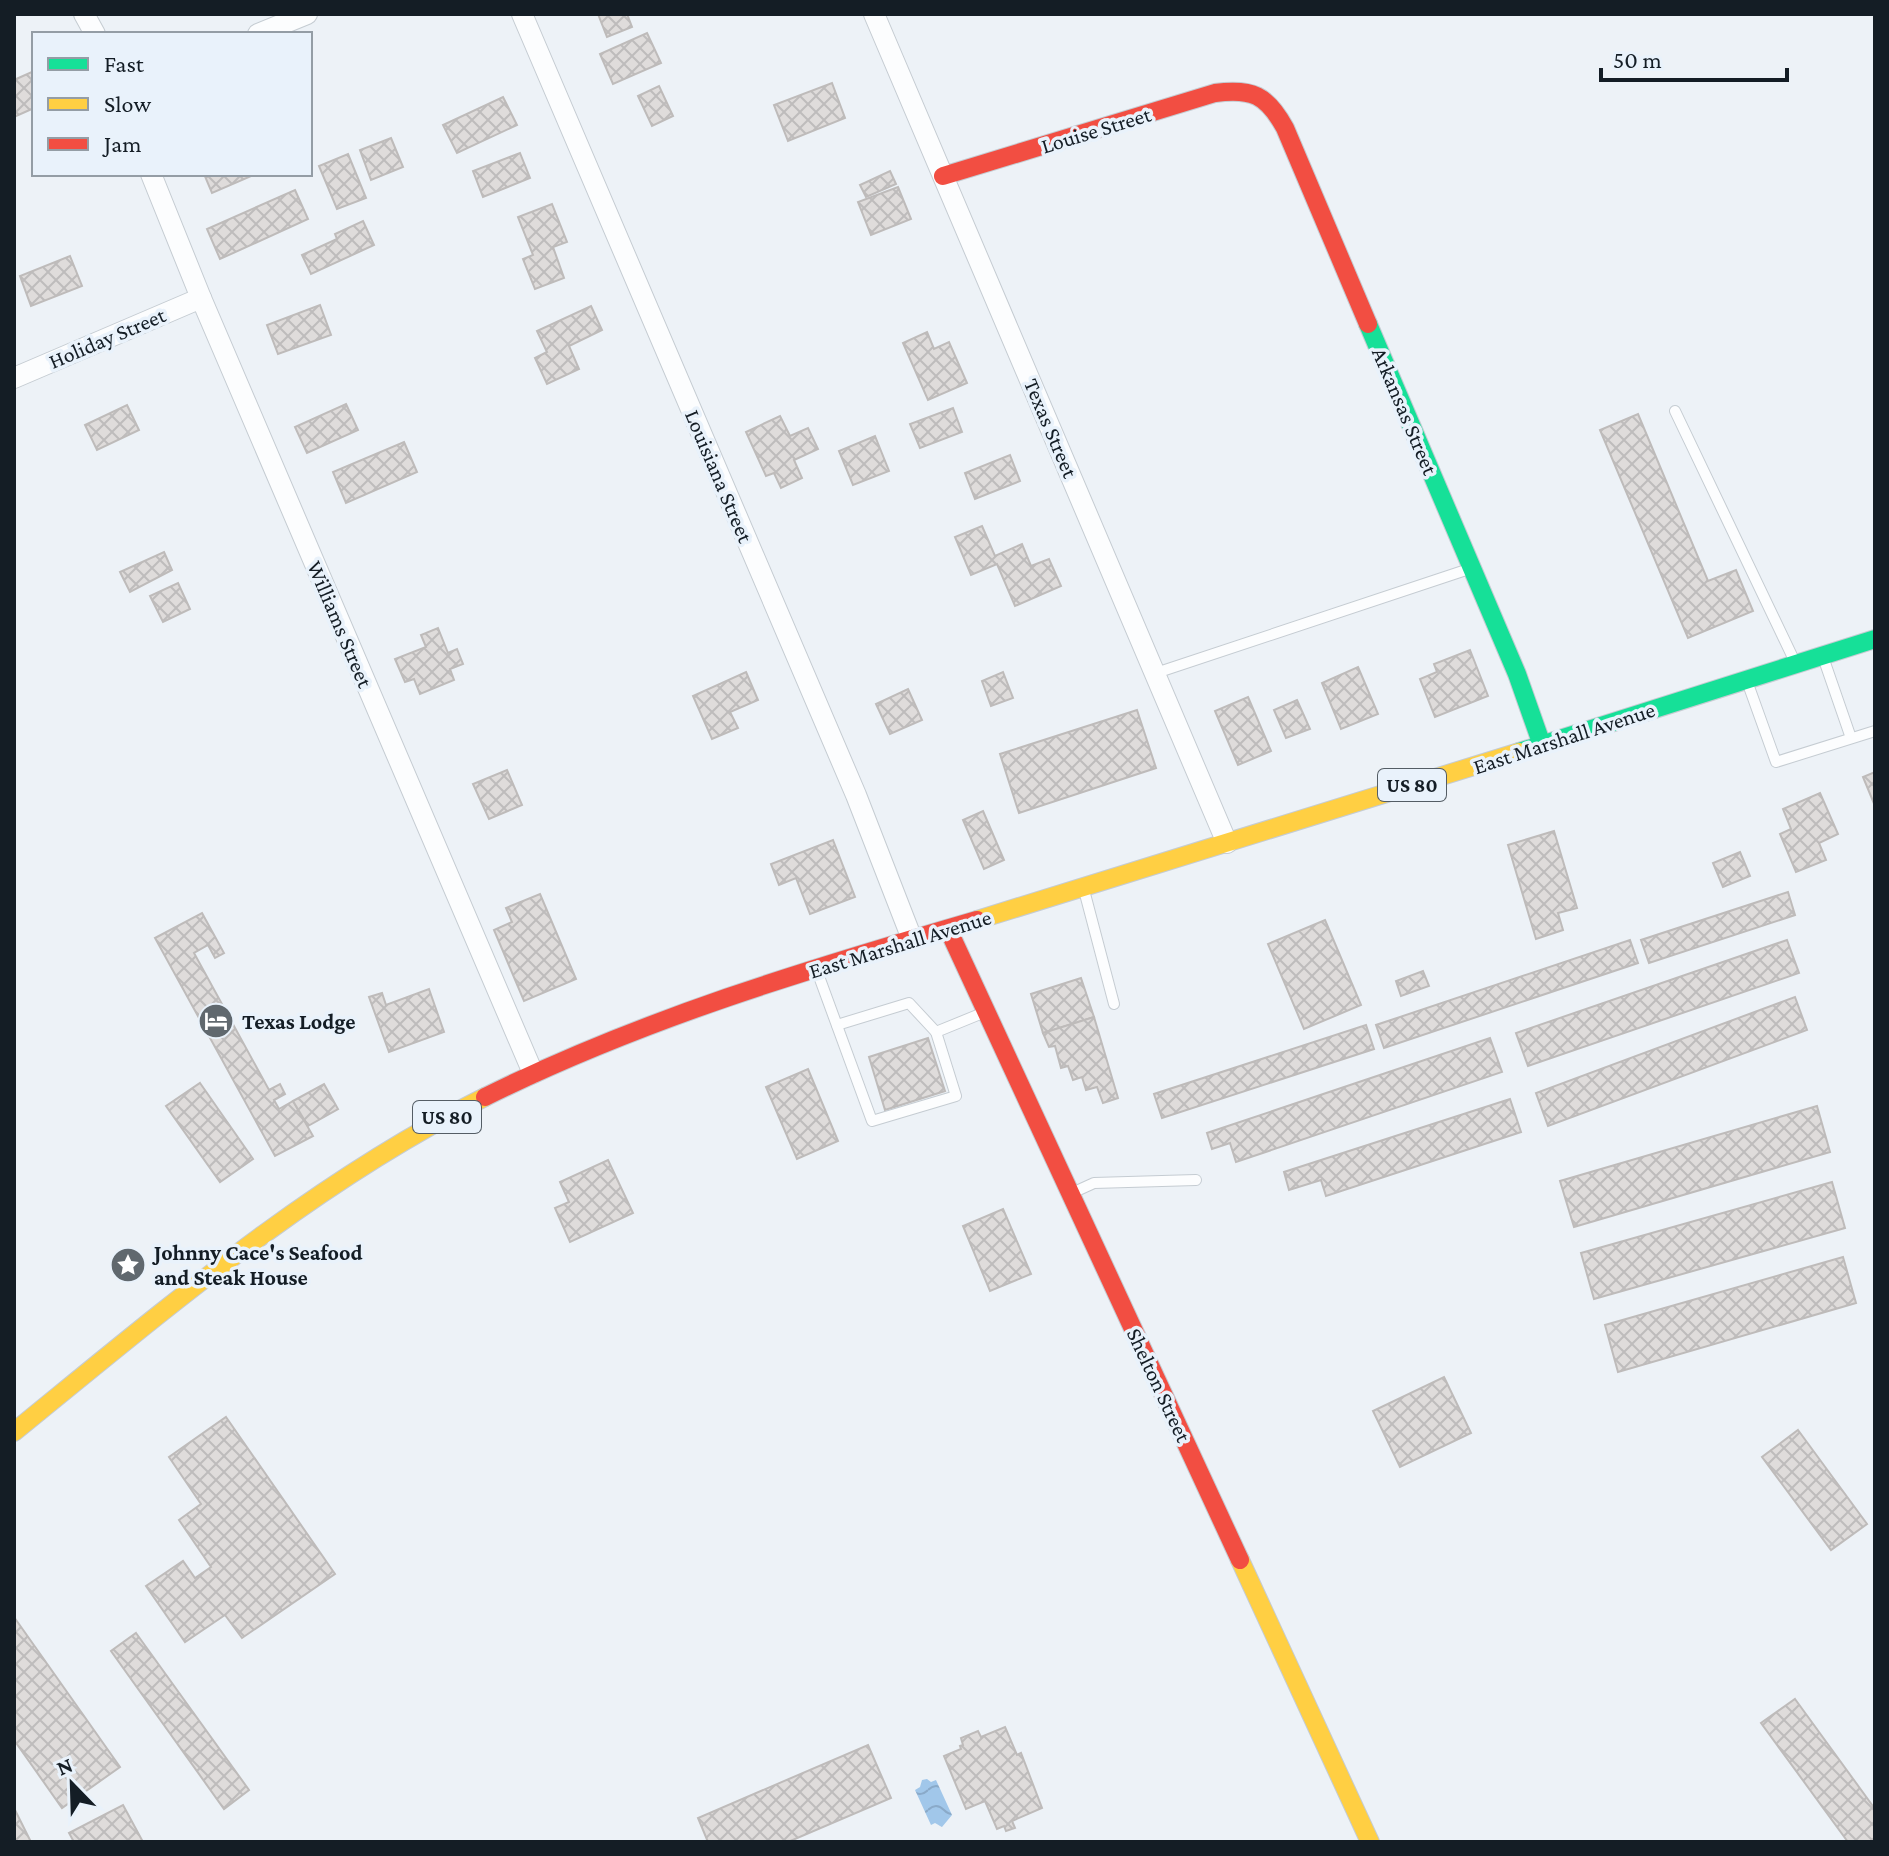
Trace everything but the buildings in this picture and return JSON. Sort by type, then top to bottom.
[{"type":"main road","name":"Louise Street","points":[[943,176],[1215,93],[1249,91]]},
{"type":"main road","name":"Arkansas Street","points":[[1249,91],[1266,100],[1285,128],[1517,674],[1542,745]]},
{"type":"main road","name":"East Marshall Avenue","points":[[14,1432],[227,1262],[308,1203],[424,1129],[533,1073],[648,1024],[817,969],[1875,639]]},
{"type":"main road","name":"Shelton Street","points":[[948,929],[1370,1842]]},
{"type":"street","points":[[84,14],[94,32]]},
{"type":"street","points":[[263,32],[307,14]]},
{"type":"street","name":"Louisiana Street","points":[[522,14],[856,795],[912,939]]},
{"type":"street","name":"Texas Street","points":[[874,14],[1227,843]]},
{"type":"street","name":"Williams Street","points":[[152,176],[201,298],[533,1073]]},
{"type":"street","name":"Holiday Street","points":[[14,378],[201,298]]},
{"type":"lane","points":[[1675,411],[1796,664]]},
{"type":"lane","points":[[1156,673],[1471,568]]},
{"type":"lane","points":[[1823,655],[1851,738]]},
{"type":"lane","points":[[1747,680],[1776,762],[1875,731]]},
{"type":"lane","points":[[1083,888],[1114,1004]]},
{"type":"lane","points":[[817,969],[837,1025],[872,1121],[956,1096],[936,1032],[909,1003],[837,1025]]},
{"type":"lane","points":[[936,1032],[986,1011]]},
{"type":"lane","points":[[1071,1193],[1094,1183],[1196,1180]]},
{"type":"water","points":[[922,1780],[931,1782],[936,1780],[952,1815],[942,1827],[935,1823],[931,1825],[915,1790]]},
{"type":"traffic: fast","points":[[1368,324],[1517,674],[1542,745]]},
{"type":"traffic: fast","points":[[1519,752],[1875,639]]},
{"type":"traffic: slow","points":[[977,920],[1519,752]]},
{"type":"traffic: slow","points":[[14,1432],[240,1251],[299,1209],[421,1131],[485,1097]]},
{"type":"traffic: slow","points":[[1240,1560],[1370,1842]]},
{"type":"traffic: jam","points":[[943,176],[1215,93],[1249,93],[1265,101],[1285,128],[1368,324]]},
{"type":"traffic: jam","points":[[485,1097],[604,1043],[665,1020],[851,957],[977,920]]},
{"type":"traffic: jam","points":[[948,929],[1240,1560]]},
{"type":"place","name":"Texas Lodge","points":[[216,1021]]},
{"type":"place","name":"Johnny Cace's Seafood and Steak House","points":[[128,1265]]}]
